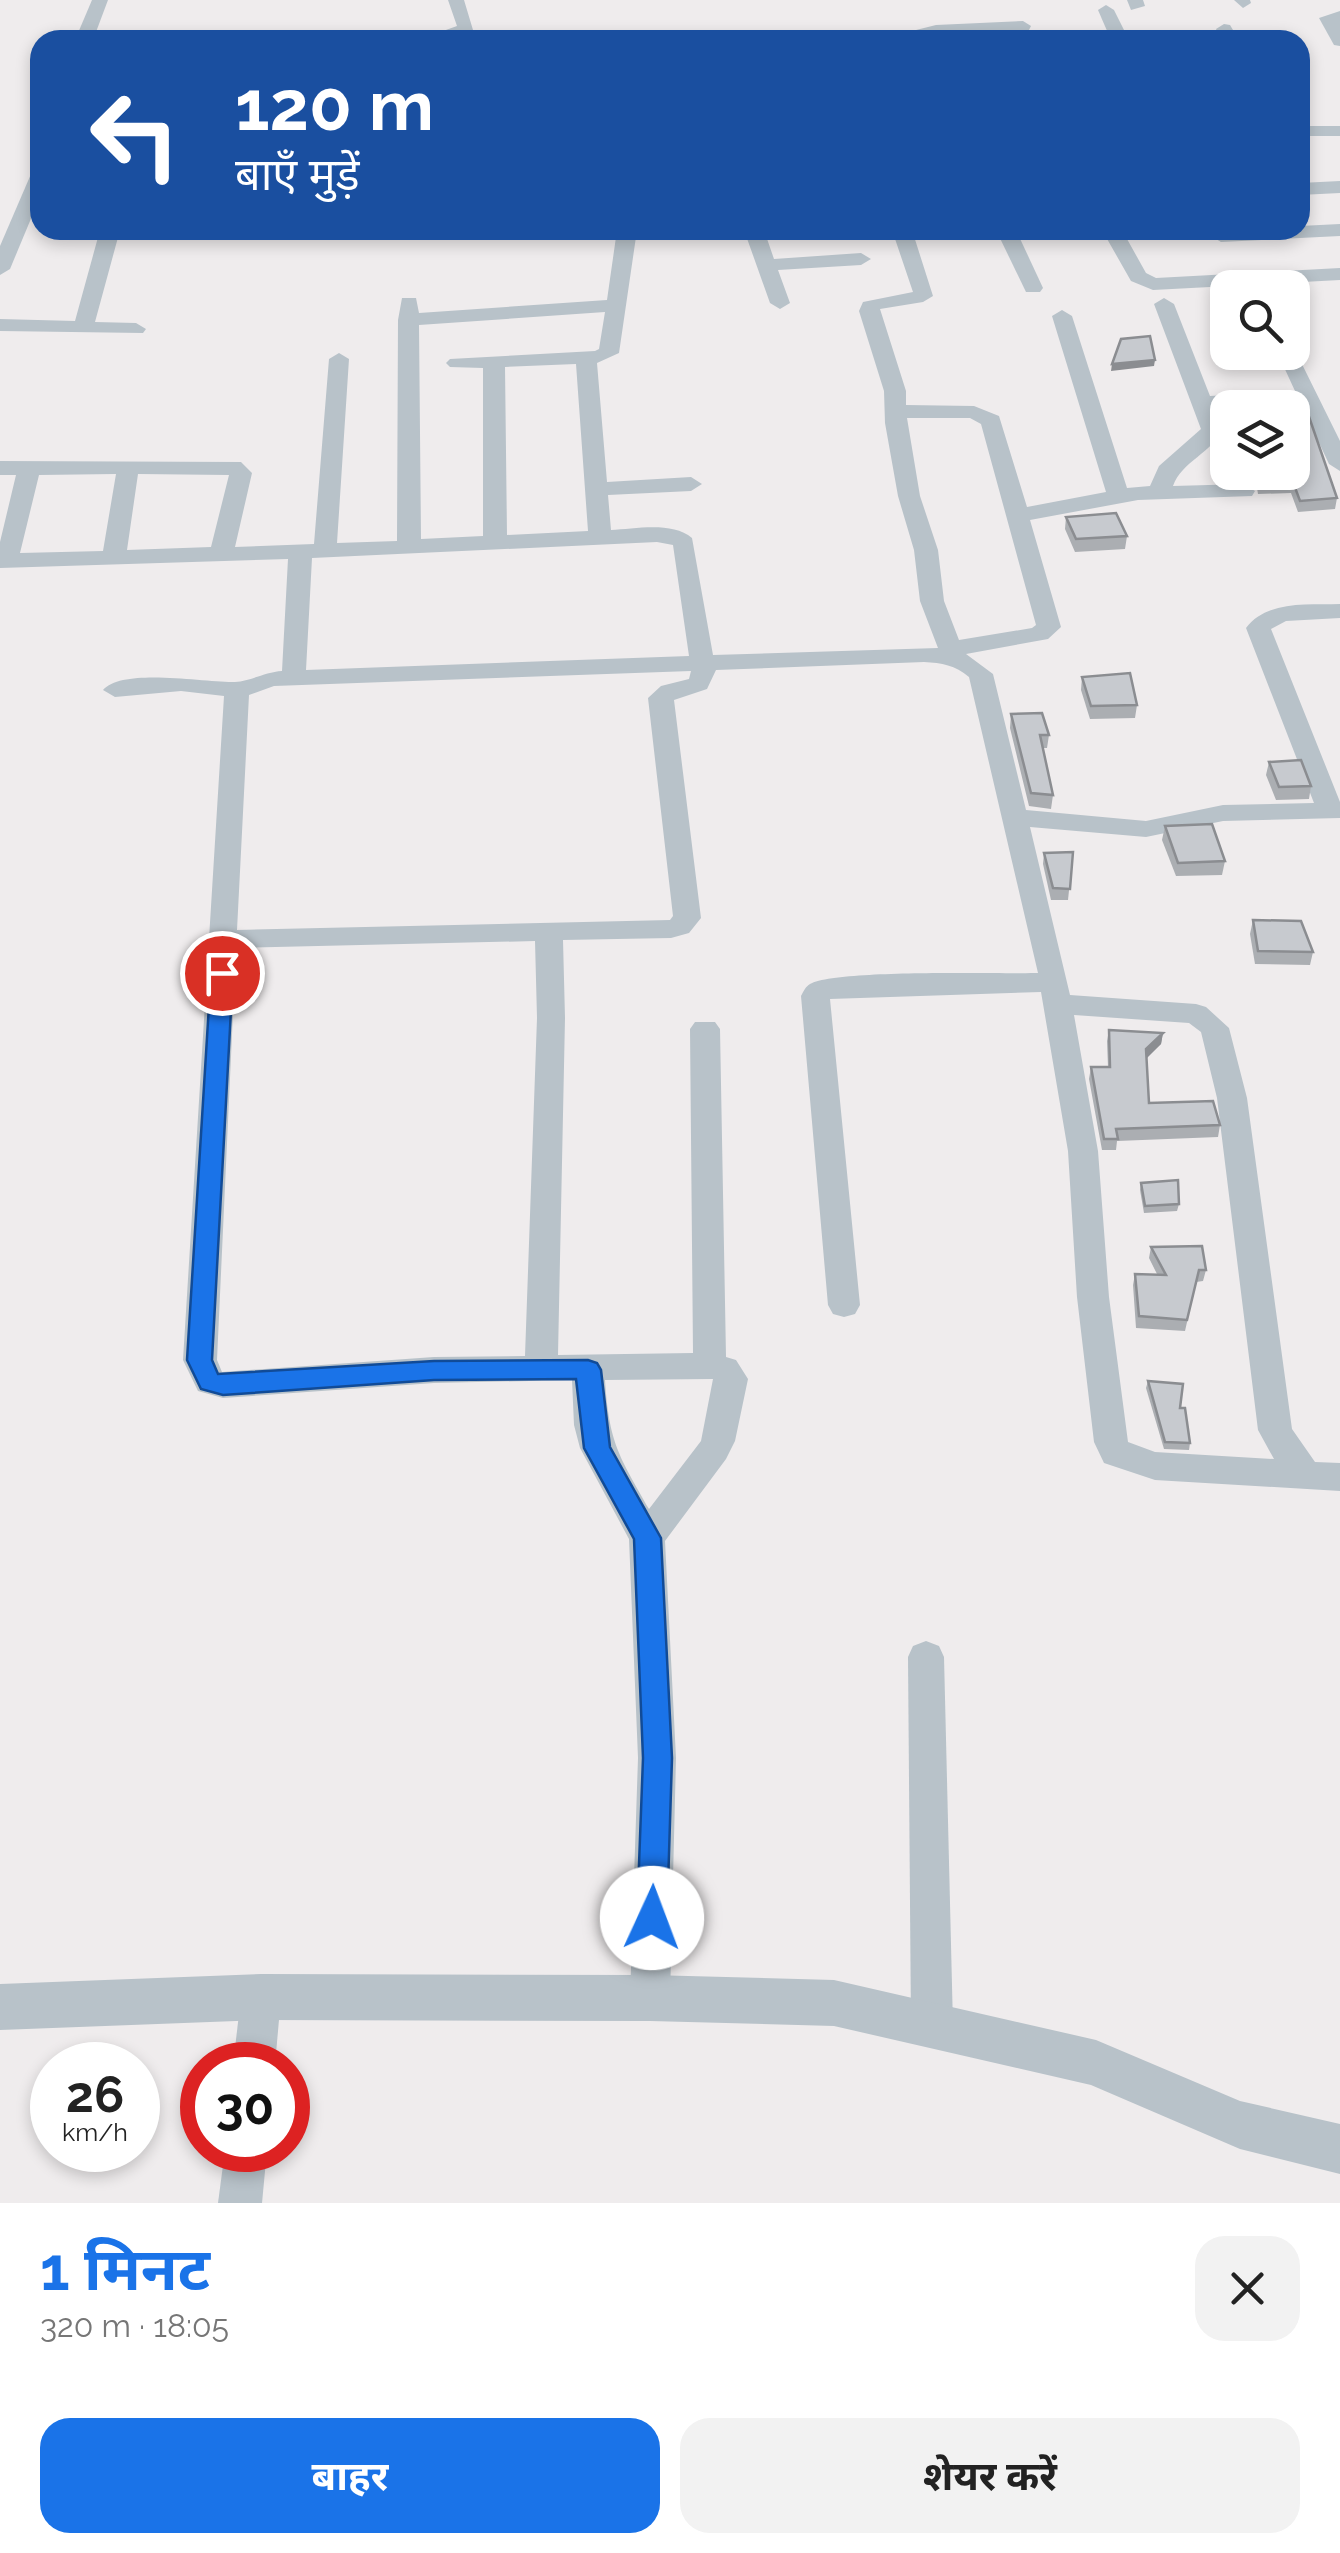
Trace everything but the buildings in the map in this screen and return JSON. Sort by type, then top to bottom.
[{"type":"street","points":[[88,30],[100,0]]},
{"type":"street","points":[[456,0],[466,28],[463,30]]},
{"type":"street","points":[[1106,10],[1115,30]]},
{"type":"street","points":[[1340,16],[1326,18],[1340,40]]},
{"type":"street","points":[[936,30],[1024,26]]},
{"type":"street","points":[[1310,132],[1340,131]]},
{"type":"street","points":[[1310,188],[1340,187]]},
{"type":"street","points":[[0,269],[30,212]]},
{"type":"street","points":[[1310,231],[1340,230]]},
{"type":"street","points":[[83,328],[107,240]]},
{"type":"street","points":[[457,363],[586,358],[610,353],[626,240]]},
{"type":"street","points":[[757,240],[780,304]]},
{"type":"street","points":[[906,240],[922,283],[922,296],[876,303],[870,311],[886,357],[910,496],[926,550],[932,601],[952,652],[981,674],[1055,993],[1083,1152],[1093,1297],[1111,1442],[1116,1454],[1154,1466],[1340,1478]]},
{"type":"street","points":[[1010,240],[1032,288]]},
{"type":"street","points":[[1118,240],[1144,282],[1210,280]]},
{"type":"street","points":[[1224,240],[1243,270]]},
{"type":"street","points":[[766,266],[861,259]]},
{"type":"street","points":[[1310,275],[1340,274]]},
{"type":"street","points":[[1160,492],[1167,471],[1211,434],[1164,304]]},
{"type":"street","points":[[409,546],[408,311],[617,305]]},
{"type":"street","points":[[1062,316],[1118,496]]},
{"type":"street","points":[[0,325],[136,329]]},
{"type":"street","points":[[586,358],[600,538]]},
{"type":"street","points":[[294,678],[295,604],[313,551],[339,360]]},
{"type":"street","points":[[494,362],[495,543]]},
{"type":"street","points":[[1296,370],[1340,464]]},
{"type":"street","points":[[1202,403],[1313,405],[1340,413]]},
{"type":"street","points":[[116,690],[181,684],[240,690],[271,679],[952,652],[1048,630],[995,428],[988,417],[974,412],[895,411]]},
{"type":"street","points":[[114,557],[128,467]]},
{"type":"street","points":[[0,468],[238,469],[241,473],[222,552]]},
{"type":"street","points":[[30,468],[4,561],[657,534],[679,538],[684,543],[704,674],[698,684],[670,691],[660,698],[687,918],[684,923],[671,928],[549,933],[224,939]]},
{"type":"street","points":[[596,489],[690,484]]},
{"type":"street","points":[[1018,516],[1118,496],[1244,490]]},
{"type":"street","points":[[1015,817],[1146,829],[1223,813],[1335,810],[1258,628],[1265,620],[1278,616],[1340,611]]},
{"type":"street","points":[[240,690],[235,698],[231,744],[200,1360],[210,1382],[248,1384],[434,1370],[710,1365],[724,1369],[731,1379],[718,1441],[680,1499],[648,1538]]},
{"type":"street","points":[[541,1370],[552,1018],[549,933]]},
{"type":"street","points":[[844,1305],[815,996],[819,991],[846,986],[1055,993],[1196,1014],[1214,1028],[1232,1098],[1263,1322],[1270,1408],[1280,1442],[1307,1476]]},
{"type":"street","points":[[705,1028],[710,1365]]},
{"type":"street","points":[[588,1370],[597,1448],[648,1538],[657,1758],[650,1998]]},
{"type":"street","points":[[926,1657],[932,2026]]},
{"type":"street","points":[[256,2042],[261,1998]]},
{"type":"street","points":[[0,2007],[261,1998],[650,1998],[834,2003],[1096,2063],[1240,2125],[1340,2149]]},
{"type":"street","points":[[240,2203],[244,2172]]},
{"type":"route","points":[[222,973],[200,1360],[204,1374],[210,1382],[223,1385],[434,1370],[588,1370],[591,1425],[597,1448],[648,1538],[657,1758],[652,1918]]}]
